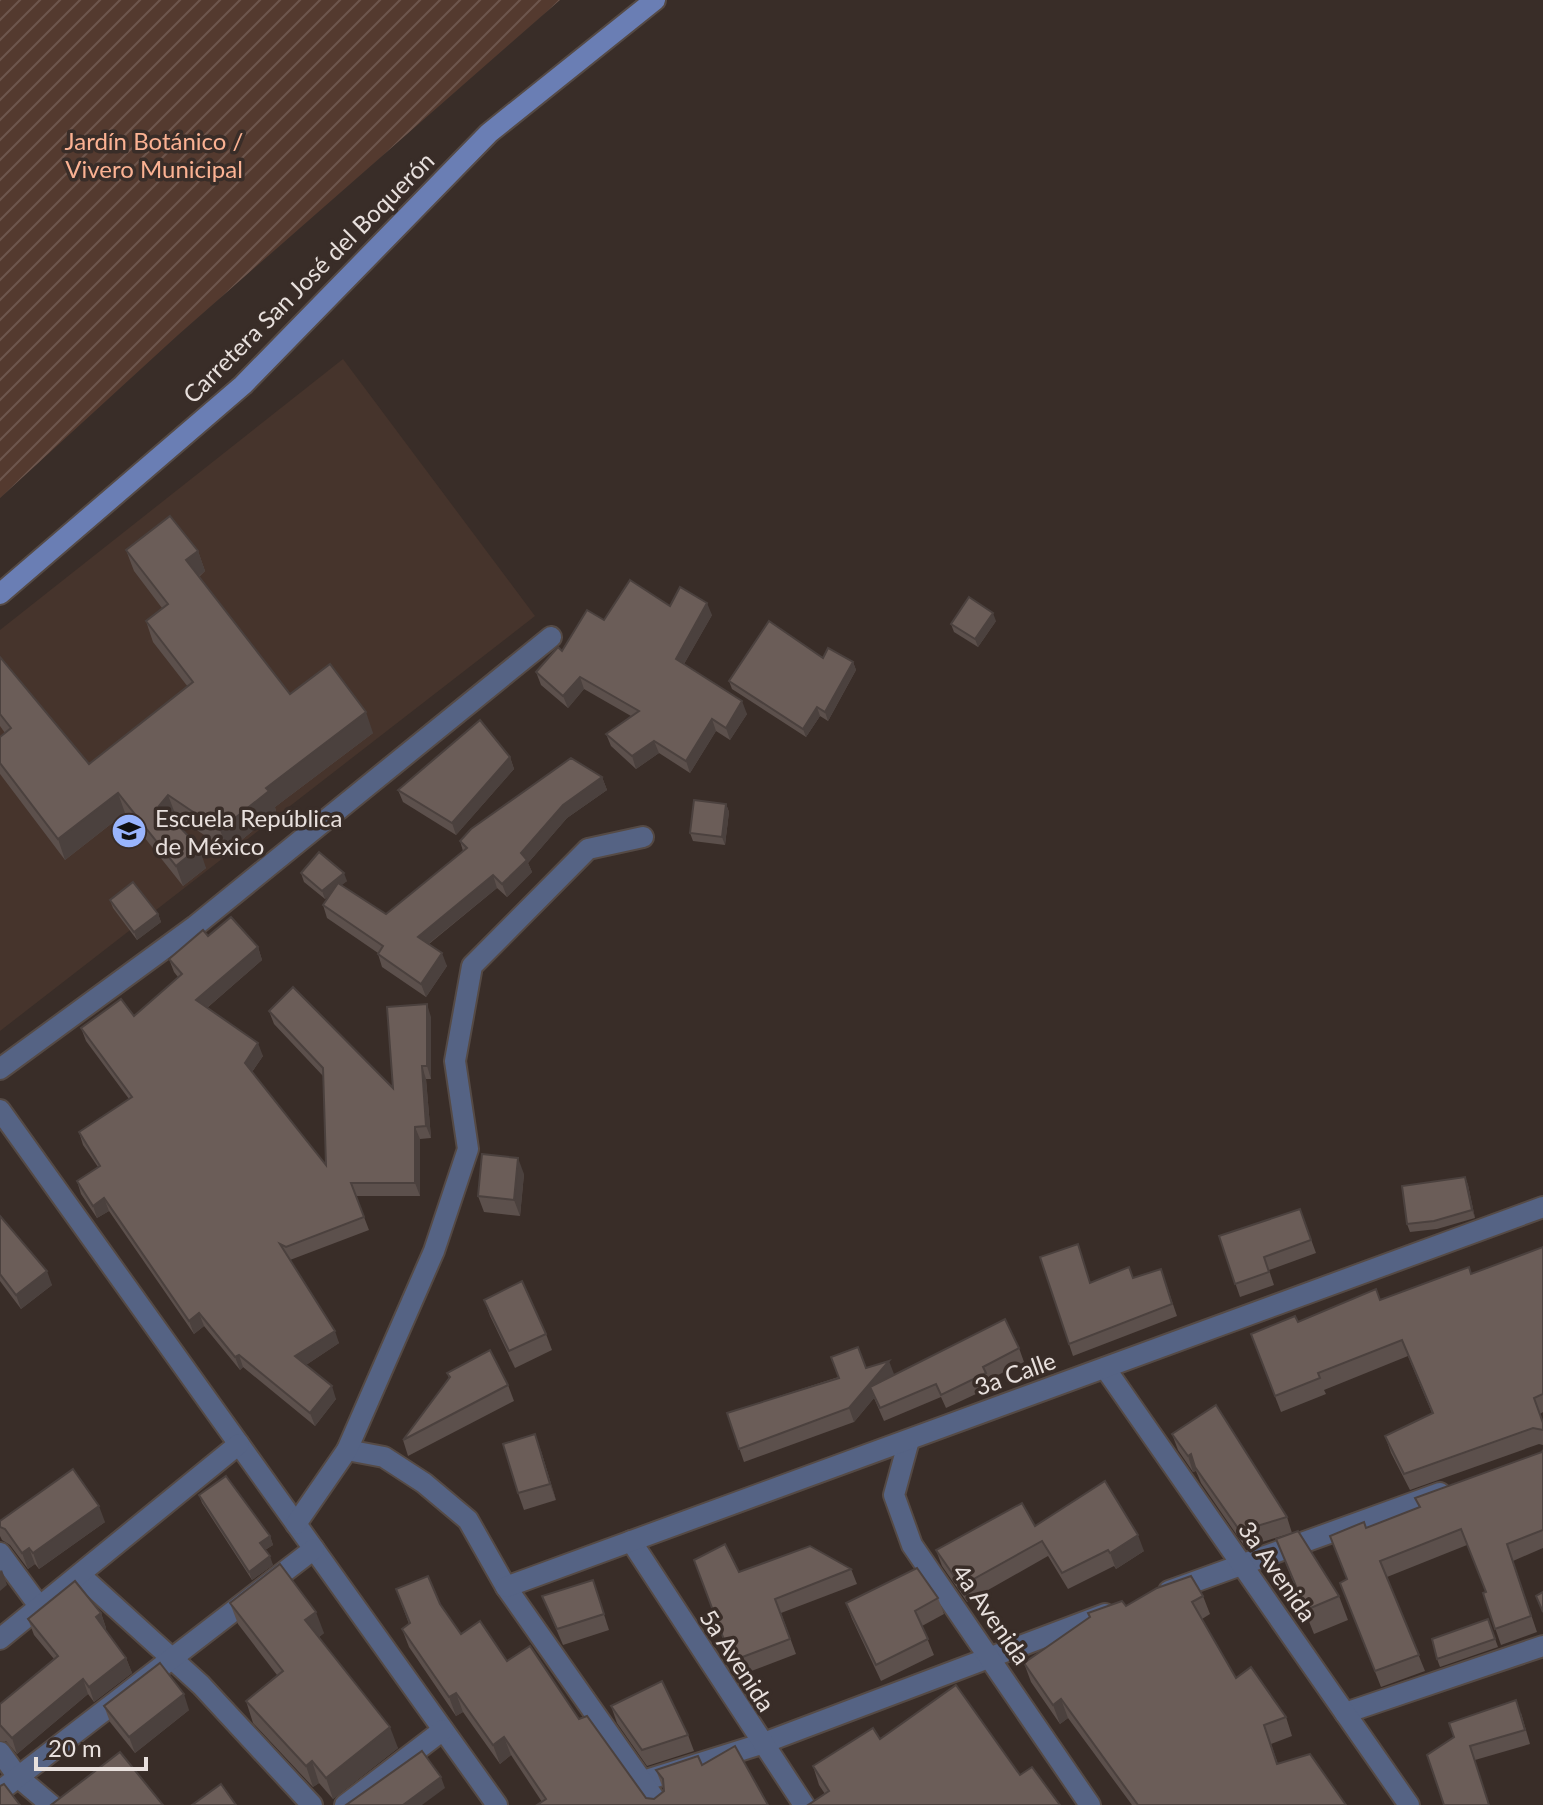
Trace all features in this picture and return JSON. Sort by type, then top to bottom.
[{"type":"street","name":"Carretera San José del Boquerón","points":[[0,594],[243,385],[489,133],[655,0]]},
{"type":"street","points":[[0,1069],[195,926],[551,637]]},
{"type":"street","points":[[296,1524],[347,1450],[434,1251],[468,1149],[455,1061],[472,966],[588,849],[643,837]]},
{"type":"street","points":[[0,1110],[497,1805]]},
{"type":"street","name":"3a Calle","points":[[506,1587],[1543,1207]]},
{"type":"street","name":"3a Avenida","points":[[1105,1368],[1409,1805]]},
{"type":"street","name":"4a Avenida","points":[[909,1440],[894,1495],[912,1545],[1090,1805]]},
{"type":"street","points":[[0,1639],[239,1444]]},
{"type":"street","points":[[347,1450],[384,1457],[424,1483],[468,1520],[506,1587],[659,1805]]},
{"type":"street","points":[[1153,1597],[1457,1487]]},
{"type":"street","name":"5a Avenida","points":[[631,1541],[761,1744],[804,1805]]},
{"type":"street","points":[[0,1791],[314,1549]]},
{"type":"street","points":[[0,1553],[39,1606]]},
{"type":"street","points":[[80,1575],[201,1685],[312,1805]]},
{"type":"street","points":[[643,1781],[761,1744],[1123,1608]]},
{"type":"street","points":[[1345,1713],[1543,1646]]},
{"type":"street","points":[[345,1805],[443,1730]]},
{"type":"street","points":[[0,1752],[18,1777],[51,1805]]},
{"type":"shaded area","name":"Escuela República de México","points":[[343,359],[535,616],[0,1031],[0,630]]},
{"type":"green space","name":"Jardín Botánico / Vivero Municipal","points":[[0,0],[560,0],[178,335],[0,498]]},
{"type":"building","points":[[170,516],[198,551],[186,560],[290,694],[330,664],[366,712],[266,788],[269,791],[220,830],[168,795],[159,806],[199,847],[176,866],[118,793],[58,839],[0,763],[0,737],[11,728],[0,714],[0,657],[89,764],[193,682],[146,621],[168,604],[126,550]]},
{"type":"building","points":[[630,580],[670,606],[680,587],[707,603],[676,659],[742,701],[726,728],[712,719],[686,761],[654,741],[632,756],[606,734],[639,711],[580,677],[563,696],[536,672],[558,647],[562,651],[587,610],[604,620]]},
{"type":"building","points":[[969,597],[993,613],[975,639],[951,624]]},
{"type":"building","points":[[769,621],[823,658],[828,648],[853,662],[825,712],[817,707],[803,729],[729,681]]},
{"type":"building","points":[[480,720],[510,757],[452,823],[398,790]]},
{"type":"building","points":[[571,758],[602,777],[563,805],[521,853],[527,860],[502,884],[493,875],[418,937],[442,953],[421,984],[378,954],[383,946],[323,905],[338,883],[386,914],[467,848],[460,841],[471,829]]},
{"type":"building","points":[[694,800],[726,804],[722,837],[690,833]]},
{"type":"building","points":[[319,852],[344,873],[322,891],[301,873]]},
{"type":"building","points":[[133,882],[158,914],[134,932],[110,900]]},
{"type":"building","points":[[231,917],[258,947],[196,1000],[258,1043],[245,1063],[326,1165],[323,1068],[269,1011],[293,987],[393,1088],[387,1007],[427,1004],[427,1066],[422,1066],[426,1126],[415,1127],[415,1183],[351,1183],[364,1217],[286,1247],[280,1244],[335,1331],[295,1356],[332,1386],[310,1413],[239,1355],[235,1357],[199,1313],[189,1321],[104,1198],[93,1206],[77,1181],[100,1166],[79,1132],[132,1097],[81,1028],[121,999],[134,1016],[182,974],[169,959],[203,930],[208,936]]},
{"type":"building","points":[[482,1154],[518,1158],[514,1200],[478,1196]]},
{"type":"building","points":[[1465,1177],[1472,1210],[1434,1221],[1407,1224],[1402,1186]]},
{"type":"building","points":[[1300,1209],[1311,1240],[1264,1257],[1269,1272],[1235,1284],[1219,1236]]},
{"type":"building","points":[[0,1216],[47,1271],[16,1295],[0,1274]]},
{"type":"building","points":[[1078,1244],[1090,1283],[1129,1267],[1133,1278],[1161,1269],[1172,1304],[1069,1344],[1040,1257]]},
{"type":"building","points":[[1543,1247],[1543,1394],[1534,1398],[1543,1430],[1533,1428],[1404,1474],[1385,1436],[1433,1413],[1402,1340],[1318,1373],[1320,1378],[1275,1396],[1251,1334],[1295,1316],[1298,1322],[1376,1289],[1380,1300],[1469,1267],[1471,1274]]},
{"type":"building","points":[[522,1281],[546,1334],[509,1351],[484,1300]]},
{"type":"building","points":[[1005,1319],[1019,1348],[983,1367],[986,1373],[941,1395],[936,1384],[880,1408],[870,1387]]},
{"type":"building","points":[[858,1347],[866,1368],[889,1361],[849,1408],[739,1449],[727,1413],[839,1378],[831,1357]]},
{"type":"building","points":[[490,1350],[508,1385],[403,1440],[450,1377],[447,1373]]},
{"type":"building","points":[[1216,1405],[1287,1517],[1240,1531],[1195,1467],[1191,1454],[1188,1456],[1172,1434]]},
{"type":"building","points":[[535,1434],[550,1484],[518,1493],[503,1444]]},
{"type":"building","points":[[1543,1450],[1543,1530],[1507,1544],[1531,1616],[1495,1629],[1483,1593],[1486,1592],[1461,1529],[1380,1561],[1419,1655],[1375,1671],[1340,1583],[1347,1579],[1330,1536],[1364,1522],[1366,1528],[1420,1507],[1415,1498]]},
{"type":"building","points":[[73,1469],[99,1506],[33,1553],[29,1548],[22,1553],[5,1529],[0,1527],[0,1521]]},
{"type":"building","points":[[226,1476],[270,1536],[260,1543],[270,1556],[249,1572],[199,1495]]},
{"type":"building","points":[[1105,1481],[1138,1535],[1110,1553],[1108,1550],[1062,1573],[1042,1541],[961,1586],[936,1550],[1022,1503],[1035,1526]]},
{"type":"building","points":[[1298,1531],[1339,1596],[1306,1610],[1276,1539]]},
{"type":"building","points":[[725,1544],[739,1572],[810,1546],[851,1569],[775,1599],[790,1639],[732,1661],[694,1560]]},
{"type":"building","points":[[280,1564],[316,1612],[305,1620],[390,1727],[326,1778],[312,1761],[306,1766],[246,1701],[283,1671],[230,1603]]},
{"type":"building","points":[[917,1568],[938,1598],[915,1611],[928,1639],[876,1665],[846,1603]]},
{"type":"building","points":[[428,1576],[440,1604],[461,1634],[480,1621],[507,1661],[530,1646],[579,1719],[587,1716],[646,1798],[654,1799],[664,1791],[663,1779],[656,1770],[698,1756],[702,1765],[735,1746],[768,1805],[537,1805],[546,1799],[504,1737],[493,1745],[456,1693],[449,1697],[402,1629],[410,1623],[396,1589]]},
{"type":"building","points":[[1191,1576],[1203,1596],[1192,1602],[1236,1678],[1251,1667],[1286,1717],[1264,1725],[1277,1764],[1310,1754],[1346,1805],[1138,1805],[1061,1699],[1053,1705],[1024,1663],[1090,1617],[1088,1613],[1122,1601],[1126,1606],[1157,1588]]},
{"type":"building","points":[[593,1580],[604,1614],[557,1629],[542,1596]]},
{"type":"building","points":[[75,1581],[101,1613],[96,1617],[126,1658],[89,1687],[83,1679],[12,1738],[0,1725],[0,1704],[58,1656],[28,1619]]},
{"type":"building","points":[[1543,1592],[1543,1612],[1536,1596]]},
{"type":"building","points":[[1488,1619],[1495,1639],[1437,1659],[1432,1639]]},
{"type":"building","points":[[160,1663],[184,1694],[129,1737],[104,1706]]},
{"type":"building","points":[[662,1681],[688,1735],[642,1750],[611,1706]]},
{"type":"building","points":[[956,1685],[1020,1775],[1032,1767],[1060,1805],[808,1805],[829,1791],[813,1766],[873,1728],[880,1739]]},
{"type":"building","points":[[1516,1700],[1525,1730],[1470,1746],[1489,1805],[1444,1805],[1427,1755],[1454,1737],[1449,1723]]},
{"type":"building","points":[[422,1751],[441,1777],[403,1805],[346,1805]]},
{"type":"building","points":[[120,1752],[163,1805],[51,1805]]},
{"type":"building","points":[[4,1784],[20,1805],[0,1805],[0,1786]]},
{"type":"building","points":[[221,1784],[236,1805],[192,1805]]},
{"type":"place","name":"Escuela República de México","points":[[129,831]]}]
